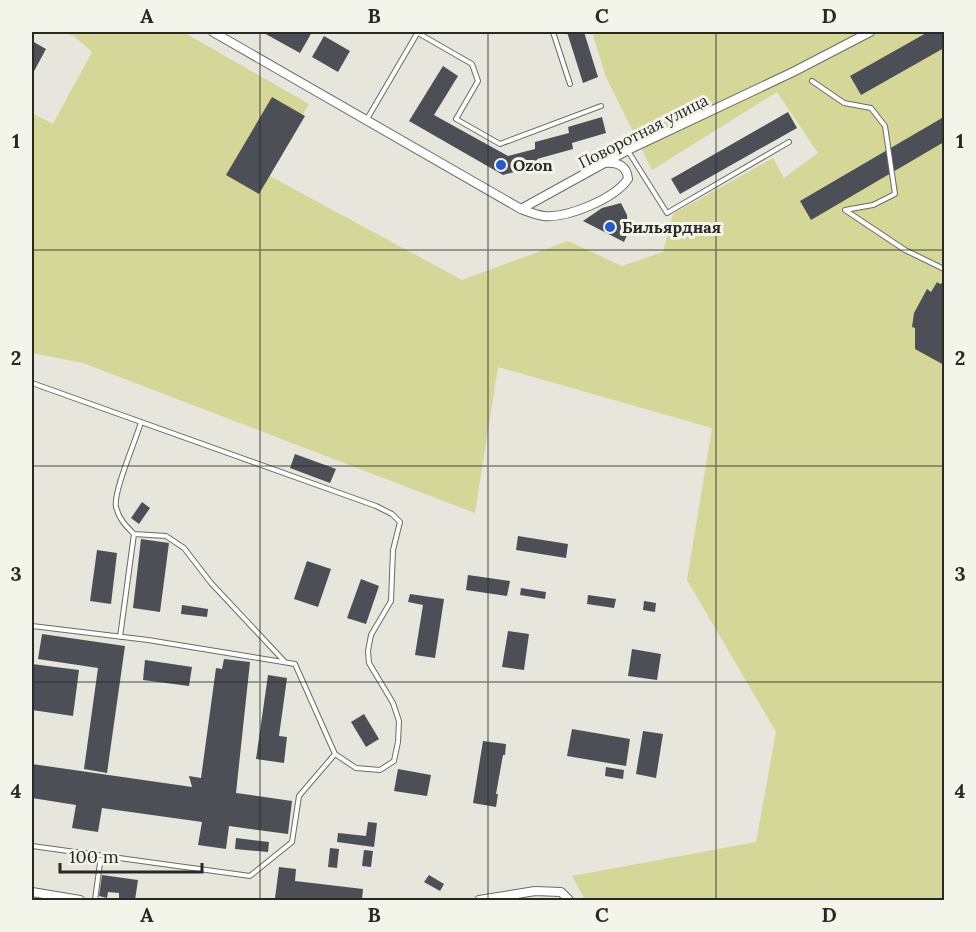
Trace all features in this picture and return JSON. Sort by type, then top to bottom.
[{"type":"street","points":[[213,32],[521,209],[545,216],[558,215],[585,207],[616,193],[628,179],[627,172],[615,162],[605,163]]},
{"type":"street","name":"Поворотная улица","points":[[521,209],[628,150],[793,72],[870,32]]},
{"type":"street","points":[[479,900],[535,891],[561,892],[569,900]]},
{"type":"street","points":[[32,892],[80,900]]},
{"type":"lane","points":[[367,120],[418,32],[472,64],[478,81],[456,120],[500,144],[600,106]]},
{"type":"lane","points":[[553,32],[570,84]]},
{"type":"lane","points":[[812,81],[844,103],[871,108],[885,126],[895,194],[873,205],[844,210],[905,250],[945,269]]},
{"type":"lane","points":[[628,150],[667,213],[789,142]]},
{"type":"lane","points":[[32,383],[376,506],[392,514],[400,522],[393,550],[391,601],[371,635],[368,651],[369,663],[393,703],[399,721],[394,761],[380,770],[356,768],[335,754],[295,664],[32,626]]},
{"type":"lane","points":[[141,423],[118,491],[116,505],[121,521],[134,534],[166,536],[184,548],[211,583],[286,663]]},
{"type":"lane","points":[[120,637],[134,534]]},
{"type":"lane","points":[[32,846],[250,876],[292,842],[299,796],[335,754]]},
{"type":"lane","points":[[95,900],[100,856]]},
{"type":"green space","points":[[64,32],[183,32],[309,104],[268,175],[462,280],[568,241],[622,266],[663,252],[673,214],[773,158],[784,178],[818,153],[777,92],[652,170],[606,77],[592,32],[944,32],[944,900],[585,900],[572,876],[756,842],[776,732],[687,580],[712,428],[498,367],[475,513],[83,363],[32,353],[32,113],[53,124],[92,52],[75,37]]},
{"type":"building","points":[[262,32],[312,32],[300,53]]},
{"type":"building","points":[[567,32],[584,32],[598,77],[583,83]]},
{"type":"building","points":[[928,32],[941,32],[944,38],[944,48],[861,95],[850,76]]},
{"type":"building","points":[[324,36],[350,51],[338,72],[312,57]]},
{"type":"building","points":[[32,41],[46,49],[32,75]]},
{"type":"building","points":[[443,66],[458,76],[434,115],[508,156],[535,149],[535,142],[569,133],[568,127],[602,117],[606,133],[572,143],[573,149],[537,159],[540,165],[503,175],[409,121]]},
{"type":"building","points":[[272,97],[305,116],[259,194],[226,175]]},
{"type":"building","points":[[788,112],[797,128],[680,194],[671,179]]},
{"type":"building","points":[[942,118],[944,142],[811,220],[800,201]]},
{"type":"building","name":"Бильярдная","points":[[621,203],[627,215],[628,233],[624,242],[583,221],[602,208]]},
{"type":"building","points":[[937,282],[940,284],[944,282],[944,365],[915,349],[915,328],[912,327],[914,313],[927,289],[931,292]]},
{"type":"building","points":[[295,454],[336,469],[330,483],[290,468]]},
{"type":"building","points":[[142,502],[150,508],[139,524],[131,518]]},
{"type":"building","points":[[518,536],[568,544],[566,558],[516,550]]},
{"type":"building","points":[[141,539],[169,543],[160,612],[133,608]]},
{"type":"building","points":[[97,550],[117,553],[111,604],[90,601]]},
{"type":"building","points":[[307,561],[331,569],[318,607],[294,599]]},
{"type":"building","points":[[468,575],[510,581],[507,596],[466,590]]},
{"type":"building","points":[[361,579],[379,586],[366,624],[347,618]]},
{"type":"building","points":[[521,588],[546,592],[545,599],[520,595]]},
{"type":"building","points":[[410,594],[444,599],[435,658],[415,655],[423,605],[408,602]]},
{"type":"building","points":[[588,595],[616,599],[614,608],[587,604]]},
{"type":"building","points":[[644,601],[656,603],[655,612],[643,610]]},
{"type":"building","points":[[182,605],[208,609],[207,617],[181,614]]},
{"type":"building","points":[[508,631],[529,634],[524,670],[502,667]]},
{"type":"building","points":[[42,634],[125,646],[107,773],[84,769],[98,668],[38,659]]},
{"type":"building","points":[[632,649],[661,654],[657,680],[628,676]]},
{"type":"building","points":[[224,659],[250,662],[236,793],[292,801],[288,834],[229,826],[226,849],[198,845],[202,822],[102,808],[98,832],[72,828],[76,805],[32,798],[32,764],[192,787],[189,776],[201,778],[216,668],[222,669]]},
{"type":"building","points":[[145,660],[192,667],[189,686],[143,680]]},
{"type":"building","points":[[32,664],[79,670],[73,716],[32,710]]},
{"type":"building","points":[[268,675],[287,678],[279,736],[287,737],[284,763],[256,759]]},
{"type":"building","points":[[364,714],[379,739],[366,747],[351,722]]},
{"type":"building","points":[[572,729],[630,739],[626,766],[567,756]]},
{"type":"building","points":[[643,731],[663,734],[656,778],[636,774]]},
{"type":"building","points":[[483,741],[506,744],[496,794],[498,794],[496,807],[473,803]]},
{"type":"building","points":[[606,767],[624,770],[623,779],[605,776]]},
{"type":"building","points":[[398,769],[431,775],[427,796],[394,791]]},
{"type":"building","points":[[368,822],[377,823],[374,847],[337,842],[338,833],[366,836]]},
{"type":"building","points":[[236,838],[269,842],[268,852],[235,849]]},
{"type":"building","points":[[330,848],[339,849],[337,868],[328,867]]},
{"type":"building","points":[[364,850],[373,851],[371,867],[362,866]]},
{"type":"building","points":[[279,867],[296,869],[295,881],[363,889],[362,900],[275,898]]},
{"type":"building","points":[[102,875],[138,880],[135,900],[119,898],[119,893],[108,892],[107,898],[99,896]]},
{"type":"building","points":[[429,875],[444,884],[440,891],[424,882]]},
{"type":"place","name":"Ozon","points":[[501,165]]},
{"type":"place","name":"Бильярдная","points":[[610,227]]}]
